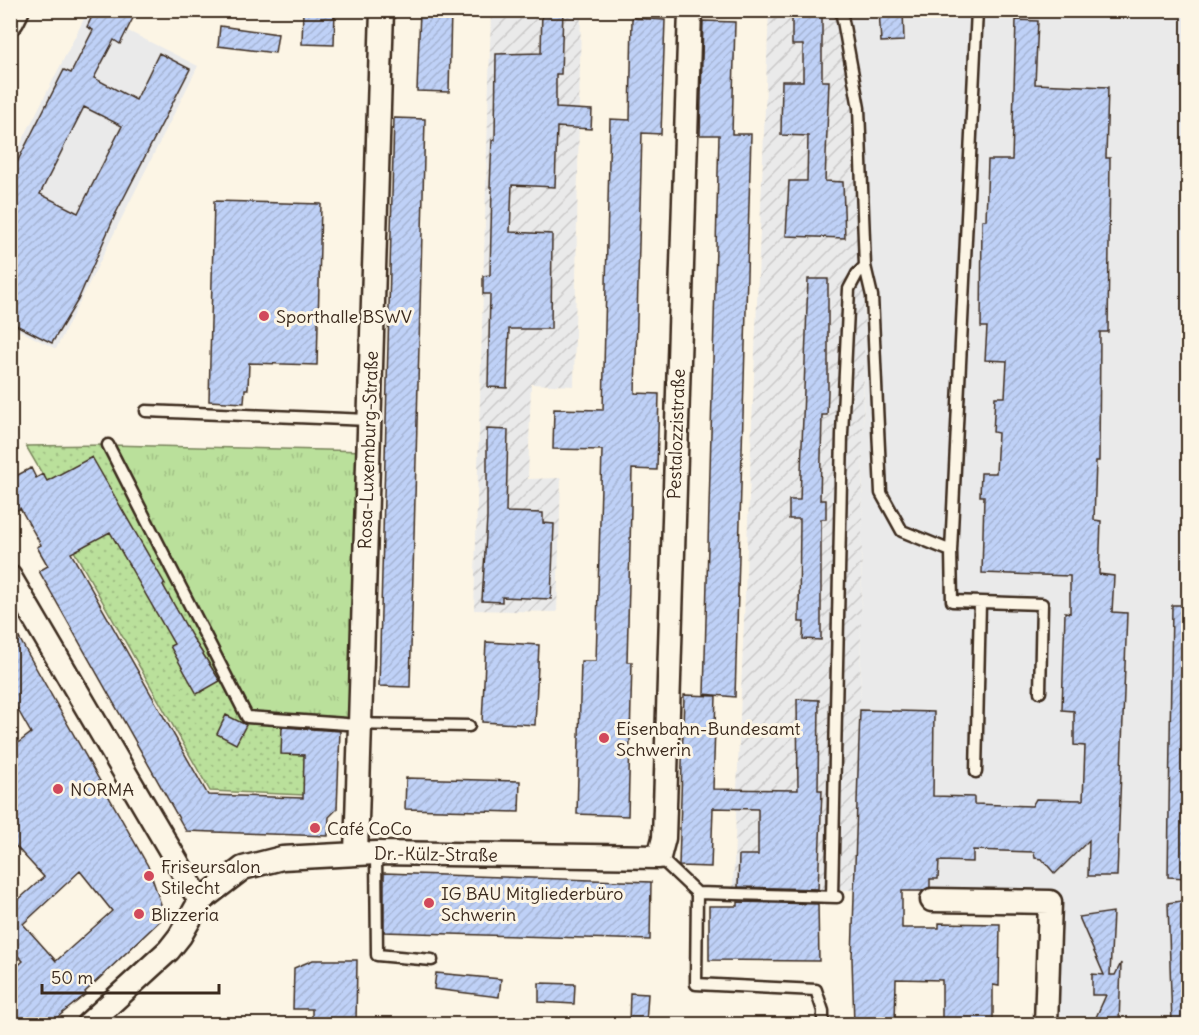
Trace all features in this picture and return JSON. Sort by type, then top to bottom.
[{"type":"street","points":[[10,20],[15,10]]},
{"type":"street","name":"Rosa-Luxemburg-Straße","points":[[366,853],[360,725],[382,10]]},
{"type":"street","name":"Pestalozzistraße","points":[[659,857],[664,838],[690,10]]},
{"type":"street","points":[[10,577],[200,901]]},
{"type":"street","name":"Dr.-Külz-Straße","points":[[88,1024],[169,950],[180,936],[200,901],[243,868],[282,858],[366,853],[659,857]]},
{"type":"street","points":[[932,900],[1050,903],[1046,1024]]},
{"type":"lane","points":[[841,10],[859,108],[865,267],[872,296],[881,493],[902,531],[951,552]]},
{"type":"lane","points":[[977,10],[951,552],[952,601],[1042,604],[1040,692]]},
{"type":"lane","points":[[659,857],[697,893],[836,897],[842,434],[848,301],[849,290],[857,274],[865,267]]},
{"type":"lane","points":[[146,411],[369,420]]},
{"type":"lane","points":[[108,445],[247,717],[360,725],[469,726]]},
{"type":"lane","points":[[976,772],[980,603]]},
{"type":"lane","points":[[366,853],[377,955],[432,960]]},
{"type":"lane","points":[[697,893],[696,984],[816,990],[823,1011],[823,1024]]},
{"type":"shaded area","points":[[88,11],[198,66],[56,349],[11,326],[10,165]]},
{"type":"shaded area","points":[[491,11],[581,11],[574,386],[531,384],[528,479],[561,478],[557,612],[474,610]]},
{"type":"shaded area","points":[[769,11],[841,11],[859,108],[865,266],[860,710],[855,890],[733,888]]},
{"type":"shaded area","points":[[841,11],[1188,11],[1188,1024],[1059,1024],[1062,897],[855,890],[860,710],[865,266]]},
{"type":"green space","points":[[108,445],[368,451],[360,725],[247,717]]},
{"type":"green space","points":[[108,445],[247,716],[286,724],[287,754],[305,755],[304,795],[210,791],[74,551],[84,546],[26,446]]},
{"type":"building","points":[[95,10],[137,10],[120,44],[114,40],[94,78],[136,100],[159,53],[190,69],[116,213],[78,300],[52,343],[10,322],[10,176],[64,70],[71,73],[93,30],[87,27]],"holes":[[[84,107],[122,126],[78,213],[40,194]]]},
{"type":"building","points":[[303,10],[335,10],[334,45],[302,44]]},
{"type":"building","points":[[420,10],[451,10],[449,92],[417,91]]},
{"type":"building","points":[[542,10],[563,10],[561,74],[556,74],[556,108],[592,110],[591,129],[557,127],[555,187],[512,185],[510,232],[552,234],[551,329],[509,329],[507,388],[488,387],[490,294],[483,294],[483,276],[490,275],[492,187],[490,187],[492,140],[495,140],[496,54],[541,53]]},
{"type":"building","points":[[792,10],[822,10],[822,81],[829,81],[825,181],[843,182],[845,238],[786,236],[789,181],[807,181],[808,136],[781,135],[782,81],[803,81],[803,45],[792,45]]},
{"type":"building","points":[[879,10],[903,10],[904,41],[881,42]]},
{"type":"building","points":[[632,18],[665,20],[661,134],[642,133],[635,393],[659,394],[657,470],[632,469],[627,662],[632,662],[628,816],[577,814],[581,661],[596,661],[602,450],[553,449],[554,409],[603,410],[610,119],[630,120]]},
{"type":"building","points":[[1016,20],[1038,21],[1035,84],[1108,87],[1106,158],[1110,158],[1108,332],[1100,332],[1099,461],[1096,461],[1094,520],[1101,521],[1099,574],[1114,576],[1112,612],[1127,613],[1117,876],[1088,876],[1089,840],[1055,874],[1042,859],[1035,858],[1034,852],[973,850],[973,862],[939,861],[938,879],[930,879],[930,887],[922,891],[902,891],[902,928],[939,928],[939,923],[1000,924],[999,986],[993,985],[993,1024],[942,1024],[942,980],[896,979],[895,1024],[854,1024],[852,959],[860,710],[934,712],[933,796],[974,797],[974,804],[1032,806],[1036,799],[1083,800],[1085,746],[1074,745],[1074,711],[1062,710],[1065,612],[1070,613],[1070,576],[982,573],[984,496],[980,496],[981,473],[996,473],[998,433],[993,432],[995,397],[1005,397],[1007,361],[985,360],[987,327],[981,327],[982,220],[986,220],[988,160],[1012,160]]},
{"type":"building","points":[[703,21],[735,22],[732,134],[751,134],[735,697],[704,694],[719,135],[700,135]]},
{"type":"building","points":[[220,26],[278,34],[275,53],[218,46]]},
{"type":"building","points":[[394,118],[425,119],[410,687],[379,686]]},
{"type":"building","name":"Sporthalle BSWV","points":[[214,201],[321,204],[317,365],[249,363],[248,389],[245,389],[244,403],[209,401]]},
{"type":"building","points":[[808,279],[828,279],[828,392],[827,415],[822,415],[820,500],[826,500],[826,519],[821,519],[821,640],[803,639],[804,622],[799,622],[800,519],[789,519],[789,500],[800,500]]},
{"type":"building","points":[[487,429],[508,430],[506,512],[543,513],[543,523],[554,524],[551,599],[502,597],[502,602],[482,601],[487,518]]},
{"type":"building","points":[[92,457],[165,584],[163,585],[191,635],[220,681],[197,694],[170,646],[174,644],[110,532],[71,553],[208,795],[303,798],[304,755],[281,754],[282,727],[340,731],[337,809],[329,817],[328,836],[186,831],[39,571],[48,566],[37,547],[41,545],[20,508],[16,511],[10,500],[10,493],[18,488],[12,478],[31,468],[36,478],[43,474],[47,481]]},
{"type":"building","points":[[1172,605],[1188,605],[1188,878],[1168,877]]},
{"type":"building","points":[[10,622],[148,866],[165,916],[85,992],[86,994],[49,1024],[10,1024],[10,973],[23,961],[10,948],[10,907],[44,877],[10,840],[10,819],[16,813],[10,803],[10,749],[31,733],[10,696]],"holes":[[[80,871],[112,911],[56,961],[23,924]]]},
{"type":"building","points":[[486,642],[539,645],[535,725],[482,722]]},
{"type":"building","points":[[684,695],[716,696],[713,789],[798,790],[797,699],[819,700],[818,790],[822,790],[818,889],[738,887],[739,855],[758,855],[758,809],[713,808],[711,867],[679,866]]},
{"type":"building","points":[[226,715],[246,725],[236,744],[217,734]]},
{"type":"building","points":[[406,778],[520,781],[519,812],[405,809]]},
{"type":"building","points":[[384,873],[651,882],[650,940],[384,932]]},
{"type":"building","points":[[1188,900],[1188,1024],[1172,1024],[1168,903]]},
{"type":"building","points":[[738,902],[818,904],[819,961],[709,960],[709,906],[738,906]]},
{"type":"building","points":[[1113,912],[1110,975],[1115,975],[1121,963],[1119,1024],[1093,1024],[1106,995],[1092,995],[1092,974],[1104,975],[1079,917]]},
{"type":"building","points":[[313,960],[357,960],[356,1024],[312,1024],[312,1009],[293,1009],[294,968]]},
{"type":"building","points":[[436,973],[501,979],[499,997],[434,989]]},
{"type":"building","points":[[539,983],[575,984],[574,1004],[539,1002]]},
{"type":"building","points":[[630,993],[648,994],[646,1024],[629,1024]]},
{"type":"place","name":"Sporthalle BSWV","points":[[264,316]]},
{"type":"place","name":"Eisenbahn-Bundesamt Schwerin","points":[[604,738]]},
{"type":"place","name":"NORMA","points":[[58,789]]},
{"type":"place","name":"Café CoCo","points":[[315,828]]},
{"type":"place","name":"Friseursalon Stilecht","points":[[149,876]]},
{"type":"place","name":"IG BAU Mitgliederbüro Schwerin","points":[[429,903]]},
{"type":"place","name":"Blizzeria","points":[[139,914]]}]
